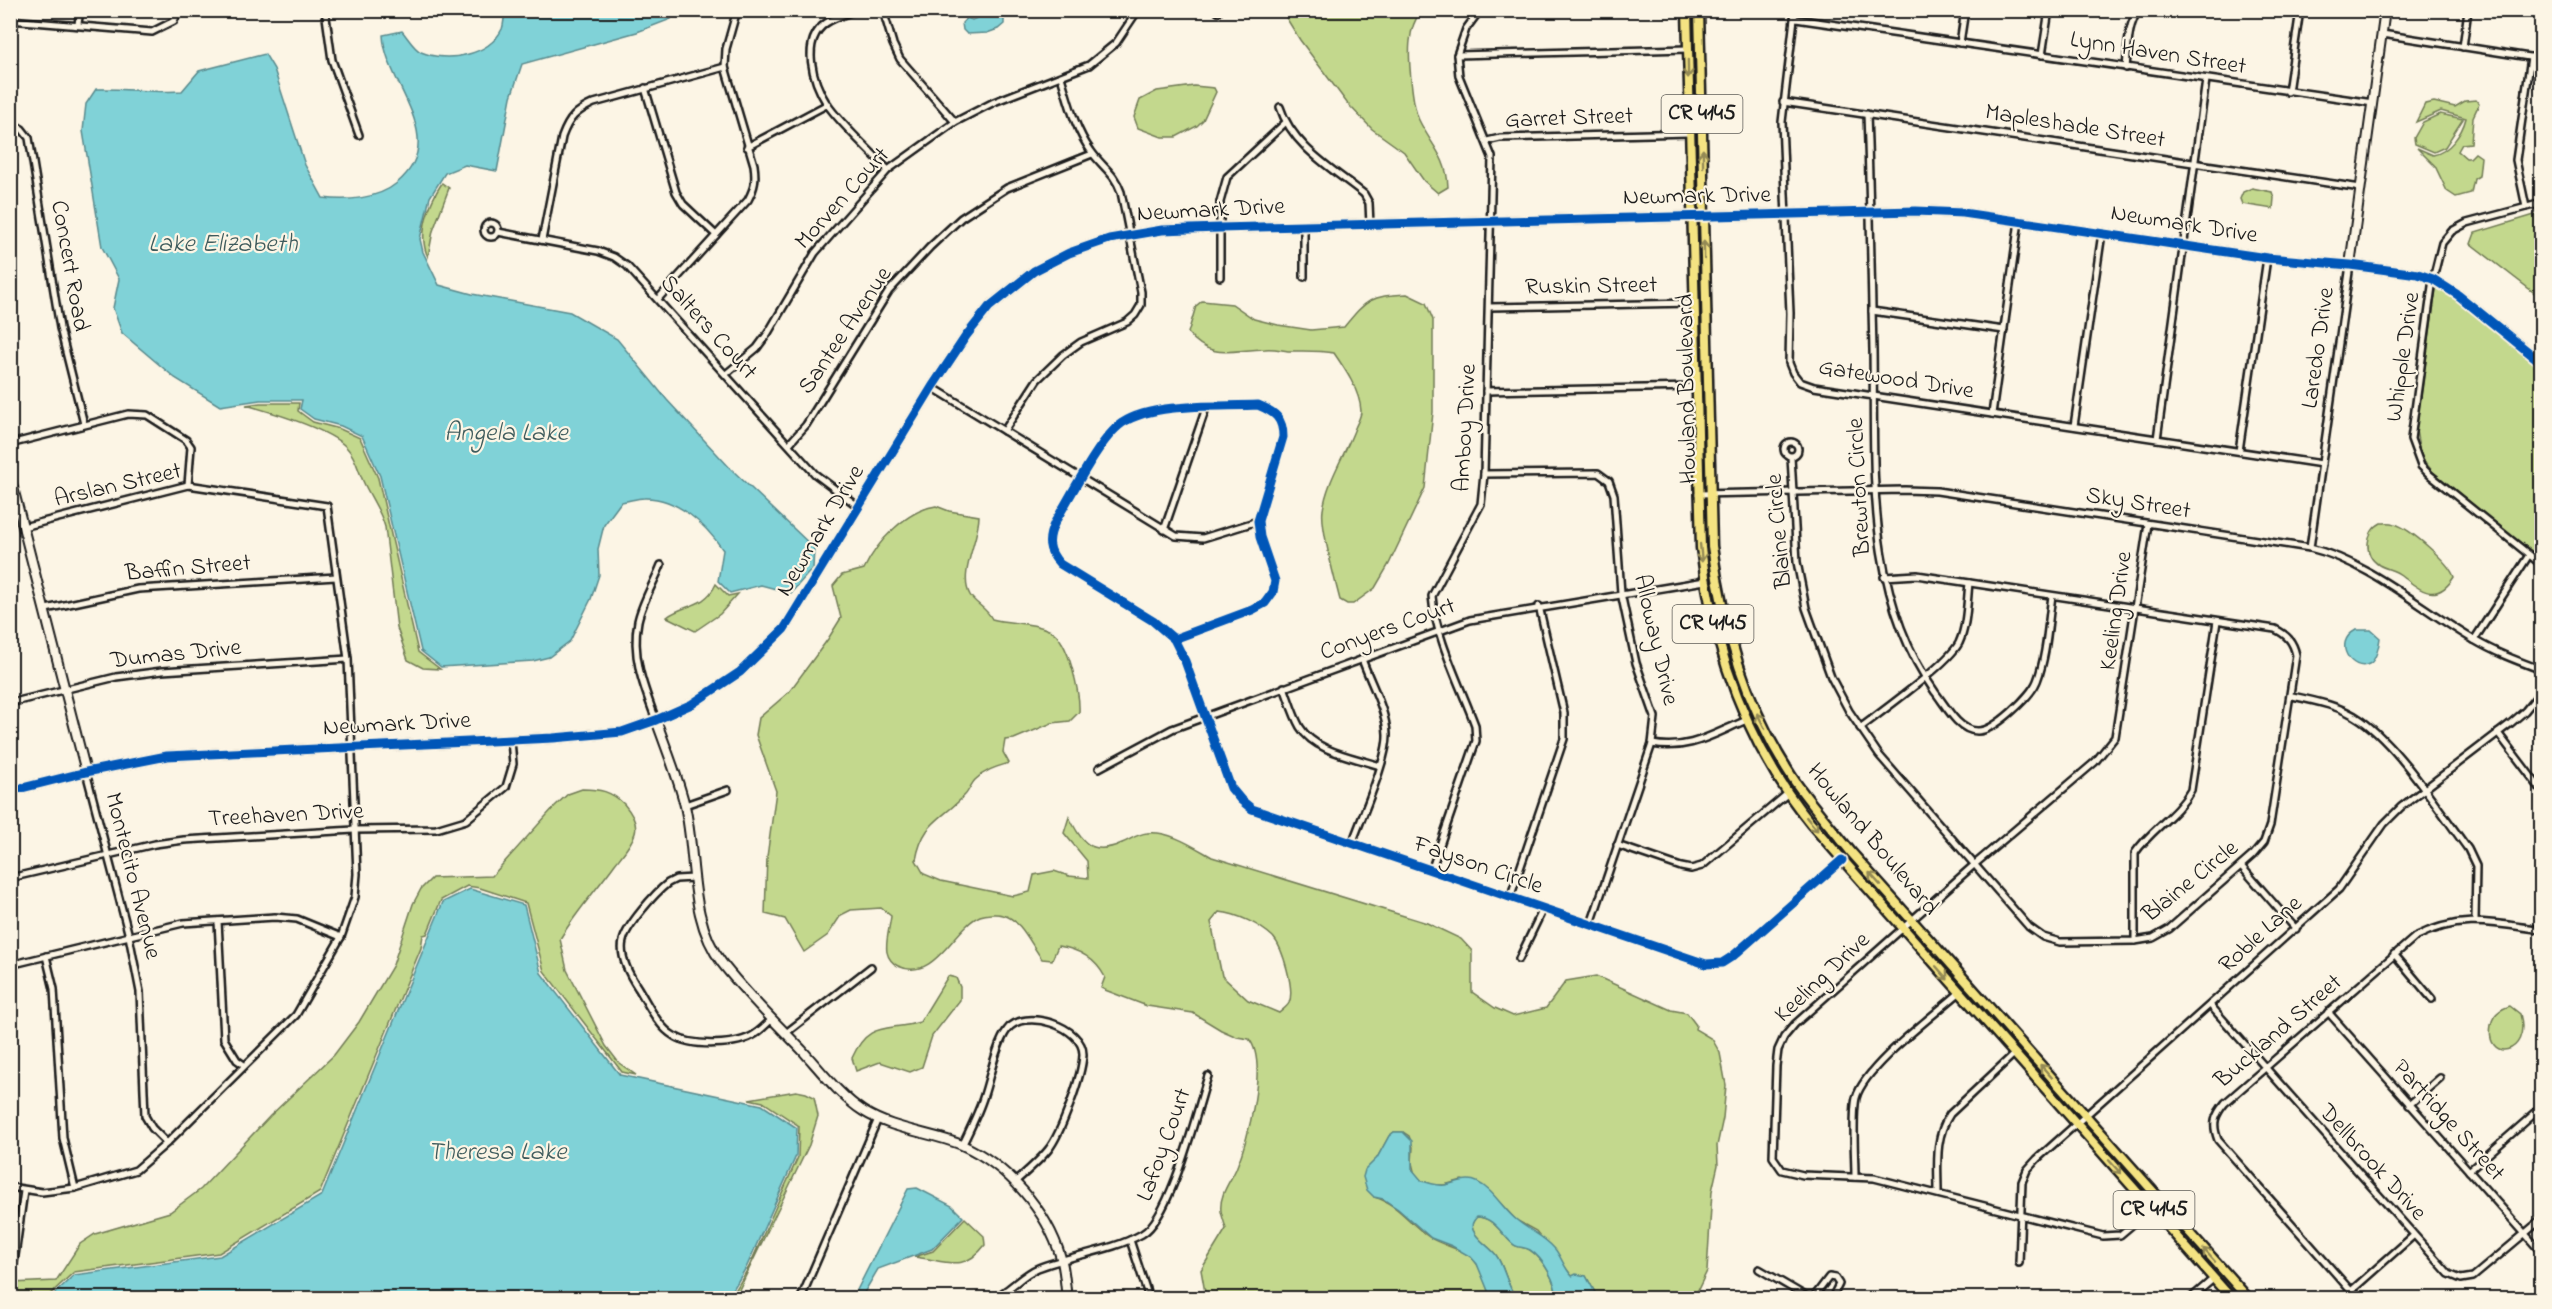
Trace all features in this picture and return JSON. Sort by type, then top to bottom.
[{"type":"main road","name":"Howland Boulevard","points":[[1687,10],[1698,494],[1705,581],[1715,632],[1747,720],[1787,795],[2230,1299]]},
{"type":"main road","name":"Howland Boulevard","points":[[1699,10],[1712,546],[1716,579],[1732,651],[1758,715],[1794,780],[1851,852],[2248,1299]]},
{"type":"main road","points":[[1778,777],[1794,780]]},
{"type":"main road","points":[[1787,795],[1809,801]]},
{"type":"street","points":[[78,24],[80,10]]},
{"type":"street","points":[[10,20],[152,32],[174,21],[179,10]]},
{"type":"street","points":[[325,10],[332,60],[359,135]]},
{"type":"street","points":[[658,299],[748,200],[754,189],[756,178],[725,67],[726,49],[737,10]]},
{"type":"street","points":[[856,10],[825,24],[812,45],[811,60],[815,79],[828,104],[888,170]]},
{"type":"street","points":[[883,10],[900,59],[955,122]]},
{"type":"street","name":"Morven Court","points":[[726,374],[757,348],[815,253],[888,170],[955,122],[994,102],[1089,65],[1105,54],[1121,36],[1138,10]]},
{"type":"street","points":[[1480,10],[1466,29],[1458,46],[1457,55],[1688,49]]},
{"type":"street","name":"Gatewood Drive","points":[[1796,10],[1782,122],[1790,314],[1789,363],[1792,373],[1800,382],[1814,387],[2322,464]]},
{"type":"street","points":[[1960,43],[1965,10]]},
{"type":"street","points":[[2042,55],[2049,10]]},
{"type":"street","points":[[2126,68],[2131,25],[2139,10]]},
{"type":"street","points":[[2288,92],[2300,10]]},
{"type":"street","name":"Laredo Drive","points":[[2310,548],[2385,10]]},
{"type":"street","points":[[2463,47],[2468,10]]},
{"type":"street","name":"Lynn Haven Street","points":[[1796,19],[2373,103]]},
{"type":"street","points":[[2382,34],[2541,59]]},
{"type":"street","name":"Amboy Drive","points":[[1431,871],[1476,741],[1475,725],[1439,630],[1433,610],[1432,596],[1481,504],[1484,474],[1492,157],[1459,76],[1457,55]]},
{"type":"street","points":[[2526,207],[2516,160],[2531,57]]},
{"type":"street","points":[[542,240],[562,137],[568,121],[578,110],[645,88],[725,67]]},
{"type":"street","points":[[1004,431],[1037,380],[1062,355],[1081,342],[1127,322],[1141,305],[1141,292],[1130,234],[1116,179],[1092,154],[1077,128],[1061,77]]},
{"type":"street","points":[[2157,439],[2206,80]]},
{"type":"street","points":[[645,88],[676,192],[683,204],[716,235]]},
{"type":"street","name":"Mapleshade Street","points":[[1784,102],[2361,188]]},
{"type":"street","points":[[747,147],[828,104]]},
{"type":"street","points":[[1280,107],[1284,123],[1303,145],[1364,194],[1368,203],[1370,225]]},
{"type":"street","name":"Brewton Circle","points":[[1867,114],[1875,490],[1877,531],[1884,577],[1901,626],[1924,676],[1956,720],[1966,729],[1977,731],[1989,729],[2033,690],[2041,666],[2052,596]]},
{"type":"street","name":"Concert Road","points":[[10,122],[22,129],[29,138],[57,309],[84,424]]},
{"type":"street","points":[[1221,277],[1220,202],[1227,177],[1284,123]]},
{"type":"street","name":"Garret Street","points":[[1486,141],[1500,138],[1689,133]]},
{"type":"street","name":"Santee Avenue","points":[[789,444],[806,426],[889,291],[930,247],[961,218],[1007,188],[1092,154]]},
{"type":"street","name":"Whipple Drive","points":[[2541,203],[2467,223],[2452,231],[2442,243],[2433,279],[2411,439],[2421,466],[2430,475],[2541,565]]},
{"type":"street","name":"Newmark Drive","points":[[10,791],[86,772],[167,756],[511,740],[622,732],[656,720],[713,692],[740,672],[784,629],[932,387],[989,307],[1034,272],[1069,253],[1130,234],[1219,228],[1941,211],[2019,220],[2267,258],[2350,265],[2433,279],[2458,295],[2541,363]]},
{"type":"street","points":[[1992,414],[2019,220]]},
{"type":"street","points":[[1304,226],[1304,278]]},
{"type":"street","name":"Salters Court","points":[[498,232],[598,251],[614,257],[627,266],[815,474],[859,507]]},
{"type":"street","points":[[2074,426],[2102,233]]},
{"type":"street","points":[[2239,451],[2267,258]]},
{"type":"street","name":"Ruskin Street","points":[[1489,307],[1693,303]]},
{"type":"street","points":[[1872,311],[2004,330]]},
{"type":"street","points":[[932,387],[1164,530],[1186,538],[1203,538],[1258,521]]},
{"type":"street","points":[[1486,391],[1695,387]]},
{"type":"street","name":"Fayson Circle","points":[[1174,639],[1252,610],[1264,603],[1273,592],[1275,581],[1260,537],[1258,521],[1284,437],[1279,417],[1258,405],[1156,410],[1121,424],[1107,438],[1055,522],[1049,536],[1051,554],[1060,564],[1153,621],[1174,639],[1185,661],[1232,788],[1241,800],[1266,816],[1706,964],[1722,963],[1733,956],[1842,860]]},
{"type":"street","points":[[1164,530],[1206,408]]},
{"type":"street","points":[[10,444],[128,414],[147,415],[186,440],[191,447],[188,485]]},
{"type":"street","name":"Blaine Circle","points":[[1791,457],[1797,562],[1806,608],[1831,677],[1860,728],[1879,755],[2029,927],[2043,937],[2060,942],[2135,941],[2153,938],[2169,929],[2241,866],[2264,842],[2270,825],[2292,696],[2296,655],[2293,644],[2285,634],[2275,630],[1917,575],[1884,577]]},
{"type":"street","name":"Alloway Drive","points":[[1484,474],[1598,473],[1609,482],[1614,495],[1621,593],[1636,663],[1655,717],[1652,744],[1591,924]]},
{"type":"street","name":"Montecito Avenue","points":[[10,476],[129,936],[140,992],[145,1116],[152,1128],[167,1143]]},
{"type":"street","name":"Arslan Street","points":[[23,527],[188,485],[322,503],[327,506],[336,577]]},
{"type":"street","name":"Sky Street","points":[[1698,494],[1937,491],[2310,548],[2334,556],[2363,570],[2474,640],[2500,654],[2541,670]]},
{"type":"street","name":"Keeling Drive","points":[[2148,524],[2115,737],[2095,762],[1975,864],[1784,1036],[1778,1050],[1773,1157],[1777,1164],[1790,1174],[1874,1178],[2103,1236],[2114,1236],[2128,1231],[2152,1208]]},
{"type":"street","points":[[2474,640],[2529,555]]},
{"type":"street","points":[[661,565],[638,620],[636,655],[640,675],[685,806],[694,858],[696,899],[704,930],[721,962],[851,1101],[878,1119],[962,1146],[1015,1182],[1043,1220],[1061,1259],[1067,1299]]},
{"type":"street","points":[[10,1187],[42,1192],[75,1188],[136,1170],[167,1143],[296,1015],[341,937],[355,897],[357,874],[348,659],[336,577]]},
{"type":"street","name":"Baffin Street","points":[[46,609],[138,589],[336,577]]},
{"type":"street","name":"Conyers Court","points":[[1100,768],[1172,729],[1470,620],[1539,606],[1705,581]]},
{"type":"street","points":[[1860,728],[1924,676],[1959,643],[1969,583]]},
{"type":"street","points":[[1510,898],[1564,739],[1564,713],[1552,671],[1539,606]]},
{"type":"street","points":[[2135,941],[2135,853],[2142,842],[2183,806],[2191,790],[2217,621]]},
{"type":"street","name":"Dumas Drive","points":[[10,703],[116,677],[162,671],[348,659]]},
{"type":"street","points":[[1352,844],[1380,766],[1387,733],[1362,659]]},
{"type":"street","points":[[1284,687],[1300,726],[1307,736],[1327,748],[1380,766]]},
{"type":"street","name":"Roble Lane","points":[[2019,1263],[2019,1213],[2022,1182],[2027,1170],[2076,1123],[2339,889],[2384,824],[2401,807],[2525,711],[2541,690]]},
{"type":"street","points":[[2292,696],[2339,708],[2360,719],[2380,735],[2468,849],[2476,866],[2475,921]]},
{"type":"street","points":[[1652,744],[1669,747],[1686,746],[1747,720]]},
{"type":"street","points":[[2498,733],[2541,791]]},
{"type":"street","name":"Treehaven Drive","points":[[10,878],[154,844],[184,840],[354,830],[436,828],[466,820],[506,787],[513,764],[511,740]]},
{"type":"street","points":[[685,806],[728,790]]},
{"type":"street","points":[[1617,845],[1681,867],[1691,869],[1702,867],[1787,795]]},
{"type":"street","points":[[2241,866],[2296,929]]},
{"type":"street","points":[[694,878],[676,879],[660,888],[625,934],[622,953],[631,978],[658,1020],[674,1036],[690,1041],[723,1043],[740,1041],[755,1034],[772,1018]]},
{"type":"street","points":[[1519,960],[1543,909]]},
{"type":"street","points":[[10,965],[183,923],[275,917],[297,919],[341,937]]},
{"type":"street","points":[[218,921],[224,1039],[237,1060],[244,1065]]},
{"type":"street","name":"Buckland Street","points":[[2351,1291],[2218,1140],[2214,1128],[2215,1116],[2224,1103],[2415,937],[2453,922],[2475,921],[2541,930]]},
{"type":"street","points":[[2394,954],[2432,999]]},
{"type":"street","points":[[46,956],[54,989],[62,1124],[75,1188]]},
{"type":"street","points":[[786,1033],[871,967]]},
{"type":"street","points":[[1855,1177],[1855,1100],[1860,1086],[1874,1069],[1959,993]]},
{"type":"street","name":"Dellbrook Drive","points":[[2210,1005],[2449,1274],[2461,1279],[2473,1277],[2524,1234]]},
{"type":"street","name":"Partridge Street","points":[[2328,1012],[2541,1253]]},
{"type":"street","points":[[962,1146],[983,1098],[1007,1029],[1018,1021],[1029,1018],[1068,1029],[1078,1041],[1083,1054],[1074,1090],[1049,1149],[1015,1182]]},
{"type":"street","points":[[1938,1193],[1938,1138],[1943,1125],[1950,1114],[2014,1054]]},
{"type":"street","name":"Lafoy Court","points":[[993,1299],[1034,1270],[1061,1259],[1130,1240],[1152,1227],[1169,1196],[1208,1076]]},
{"type":"street","points":[[2409,1105],[2440,1078]]},
{"type":"street","points":[[2469,1171],[2541,1107]]},
{"type":"street","points":[[801,1299],[878,1119]]},
{"type":"street","points":[[12,1277],[24,1191]]},
{"type":"street","points":[[2524,1234],[2541,1219]]},
{"type":"street","points":[[2343,1299],[2414,1236]]},
{"type":"street","points":[[1130,1240],[1149,1299]]},
{"type":"street","points":[[1759,1269],[1811,1299],[1826,1280],[1832,1277],[1839,1284],[1832,1299]]},
{"type":"street","points":[[2191,1299],[2213,1280]]},
{"type":"green space","points":[[1282,11],[1421,11],[1411,33],[1410,41],[1413,93],[1419,120],[1445,167],[1448,187],[1438,193],[1424,181],[1404,152],[1372,129],[1347,103],[1300,40]]},
{"type":"green space","points":[[1194,86],[1214,88],[1216,92],[1203,120],[1197,126],[1176,137],[1162,137],[1138,128],[1134,117],[1140,100],[1157,91]]},
{"type":"green space","points":[[2476,100],[2479,104],[2473,117],[2471,143],[2462,144],[2458,151],[2466,158],[2470,158],[2475,153],[2481,157],[2479,176],[2474,179],[2471,193],[2456,197],[2447,191],[2435,166],[2417,148],[2433,155],[2444,150],[2458,136],[2466,118],[2441,111],[2416,122],[2425,104],[2434,102],[2455,107],[2465,101]]},
{"type":"green space","points":[[2440,114],[2463,119],[2445,147],[2434,152],[2415,144],[2414,138],[2423,122]]},
{"type":"green space","points":[[442,183],[449,188],[433,231],[428,257],[424,229],[429,209]]},
{"type":"green space","points":[[2252,188],[2272,192],[2273,209],[2242,204],[2240,199],[2243,192]]},
{"type":"green space","points":[[2542,213],[2541,298],[2471,244],[2475,233]]},
{"type":"green space","points":[[2438,287],[2457,299],[2541,366],[2541,560],[2433,472],[2421,457],[2416,431]]},
{"type":"green space","points":[[1407,294],[1426,303],[1433,320],[1433,412],[1425,488],[1375,588],[1353,604],[1347,604],[1340,600],[1328,554],[1323,510],[1328,489],[1361,413],[1358,396],[1347,373],[1334,353],[1271,349],[1215,351],[1197,342],[1188,333],[1196,306],[1202,301],[1232,304],[1254,319],[1311,330],[1344,327],[1358,310],[1370,301],[1385,296]]},
{"type":"green space","points":[[299,403],[298,411],[313,422],[340,429],[360,438],[378,478],[418,652],[440,669],[423,668],[408,660],[397,628],[385,527],[355,459],[347,448],[328,434],[246,405]]},
{"type":"green space","points":[[936,506],[949,511],[979,516],[966,577],[970,595],[992,619],[1037,626],[1057,636],[1072,668],[1078,693],[1079,712],[1070,721],[1052,723],[1014,739],[1005,740],[1003,752],[1009,763],[991,769],[979,777],[965,795],[928,829],[923,837],[916,860],[924,874],[941,881],[1013,896],[1030,892],[1034,875],[1054,871],[1069,876],[1088,878],[1087,861],[1064,833],[1069,817],[1083,840],[1095,848],[1111,847],[1143,834],[1164,834],[1181,840],[1212,857],[1427,923],[1461,939],[1472,951],[1472,992],[1495,1008],[1513,1016],[1546,1008],[1566,981],[1596,976],[1671,1010],[1687,1013],[1696,1025],[1695,1029],[1712,1039],[1720,1053],[1726,1085],[1723,1118],[1717,1146],[1718,1165],[1712,1191],[1707,1271],[1694,1298],[1598,1298],[1586,1276],[1572,1276],[1536,1231],[1516,1220],[1488,1190],[1462,1180],[1444,1185],[1422,1181],[1415,1175],[1412,1163],[1413,1147],[1409,1136],[1403,1132],[1394,1132],[1389,1136],[1377,1158],[1374,1197],[1390,1204],[1429,1237],[1473,1259],[1481,1272],[1491,1298],[1206,1298],[1201,1270],[1226,1229],[1221,1211],[1222,1200],[1241,1157],[1254,1103],[1257,1066],[1255,1050],[1249,1039],[1221,1030],[1193,1013],[1147,1006],[1101,988],[1105,977],[1101,970],[1086,956],[1073,949],[1058,946],[1052,960],[1042,959],[1020,927],[1009,917],[1003,915],[980,916],[961,931],[933,961],[923,967],[911,969],[896,965],[888,956],[887,944],[891,916],[881,908],[851,910],[841,915],[828,935],[804,952],[785,919],[765,914],[767,857],[776,791],[756,735],[759,718],[789,692],[841,618],[833,586],[842,575],[864,569],[876,548],[893,529],[925,509]],"holes":[[[1219,912],[1255,924],[1277,942],[1287,969],[1290,989],[1289,1003],[1279,1013],[1248,1000],[1222,976],[1211,922]]]},
{"type":"green space","points":[[2381,523],[2392,523],[2402,527],[2437,555],[2454,577],[2448,585],[2441,590],[2428,592],[2415,586],[2399,573],[2374,561],[2368,549],[2369,537]]},
{"type":"green space","points":[[716,584],[728,596],[738,594],[720,614],[695,631],[667,617],[700,602]]},
{"type":"green space","points":[[582,789],[605,792],[614,796],[631,814],[636,829],[626,849],[560,939],[567,970],[606,1046],[619,1063],[636,1075],[622,1072],[544,971],[526,903],[467,886],[441,900],[427,934],[423,935],[421,948],[320,1192],[219,1253],[74,1272],[48,1296],[11,1298],[11,1283],[56,1281],[80,1244],[95,1234],[170,1212],[201,1189],[270,1116],[334,1055],[359,1022],[393,965],[413,904],[421,889],[432,878],[492,876],[555,806],[568,794]]},
{"type":"green space","points":[[948,976],[956,978],[960,987],[960,1000],[932,1036],[922,1067],[910,1072],[880,1062],[856,1071],[852,1058],[865,1038],[880,1030],[920,1022]]},
{"type":"green space","points":[[2510,1006],[2520,1014],[2522,1028],[2520,1039],[2507,1050],[2500,1049],[2494,1045],[2491,1037],[2491,1025],[2498,1013]]},
{"type":"green space","points":[[796,1091],[814,1097],[818,1116],[809,1145],[735,1298],[731,1298],[749,1267],[798,1157],[799,1126],[763,1102],[749,1099]]},
{"type":"green space","points":[[1476,1217],[1488,1220],[1515,1245],[1528,1249],[1540,1259],[1548,1271],[1557,1298],[1516,1298],[1499,1260],[1473,1230],[1472,1226]]},
{"type":"green space","points":[[965,1218],[984,1236],[985,1245],[977,1254],[969,1260],[953,1263],[914,1257],[933,1251]]},
{"type":"water","name":"Angela Lake","points":[[505,11],[674,11],[671,19],[637,32],[522,64],[511,97],[497,171],[465,165],[445,173],[430,197],[420,239],[423,252],[439,285],[472,294],[570,312],[617,339],[667,400],[730,468],[814,548],[813,568],[791,593],[761,585],[730,593],[718,581],[723,550],[690,514],[668,502],[656,499],[641,498],[621,502],[604,525],[598,549],[599,575],[591,599],[570,641],[549,657],[533,661],[441,667],[421,651],[380,476],[362,436],[341,426],[314,419],[300,409],[302,400],[260,400],[220,406],[175,378],[122,333],[113,308],[119,279],[102,247],[83,131],[86,104],[96,89],[182,91],[199,71],[265,54],[274,69],[305,165],[323,198],[352,199],[372,196],[397,183],[412,166],[418,148],[417,129],[386,54],[383,35],[402,31],[418,51],[442,57],[466,55],[487,46],[496,38],[502,29]]},
{"type":"water","points":[[984,15],[1004,16],[1004,24],[998,29],[987,33],[967,34],[963,30],[962,23],[967,18],[972,20]]},
{"type":"water","points":[[2356,630],[2371,630],[2380,638],[2375,656],[2369,664],[2363,666],[2351,661],[2345,649],[2345,642]]},
{"type":"water","name":"Theresa Lake","points":[[470,889],[524,905],[541,973],[620,1075],[762,1105],[797,1128],[796,1156],[747,1266],[728,1298],[50,1298],[74,1275],[220,1256],[322,1195],[443,902]]},
{"type":"water","points":[[1394,1132],[1403,1132],[1412,1141],[1412,1169],[1422,1181],[1442,1185],[1469,1180],[1477,1182],[1523,1225],[1551,1244],[1572,1276],[1576,1274],[1586,1276],[1598,1298],[1557,1298],[1548,1271],[1540,1259],[1528,1249],[1515,1245],[1493,1223],[1477,1217],[1472,1226],[1473,1230],[1496,1255],[1516,1298],[1491,1298],[1477,1264],[1471,1257],[1431,1238],[1398,1209],[1383,1199],[1374,1197],[1367,1190],[1363,1177],[1365,1170],[1377,1158],[1389,1136]]},
{"type":"water","points":[[917,1188],[952,1206],[963,1217],[932,1249],[878,1269],[861,1298],[853,1298],[908,1189]]},
{"type":"cycle path","points":[[10,791],[86,772],[167,756],[553,738],[622,732],[692,704],[740,672],[784,629],[932,387],[966,336],[989,307],[1034,271],[1069,253],[1109,239],[1162,230],[1916,211],[1963,213],[2267,258],[2418,274],[2433,279],[2458,295],[2542,363]]},
{"type":"cycle path","points":[[1174,639],[1252,610],[1265,603],[1273,592],[1275,581],[1260,537],[1258,521],[1283,437],[1283,430],[1277,416],[1258,405],[1169,409],[1136,416],[1122,423],[1104,442],[1086,469],[1055,522],[1050,539],[1051,549],[1060,564],[1153,621],[1174,639],[1185,661],[1231,788],[1252,809],[1706,964],[1722,963],[1733,956],[1842,860]]},
{"type":"water label","name":"Lake Elizabeth","points":[[223,245]]}]
